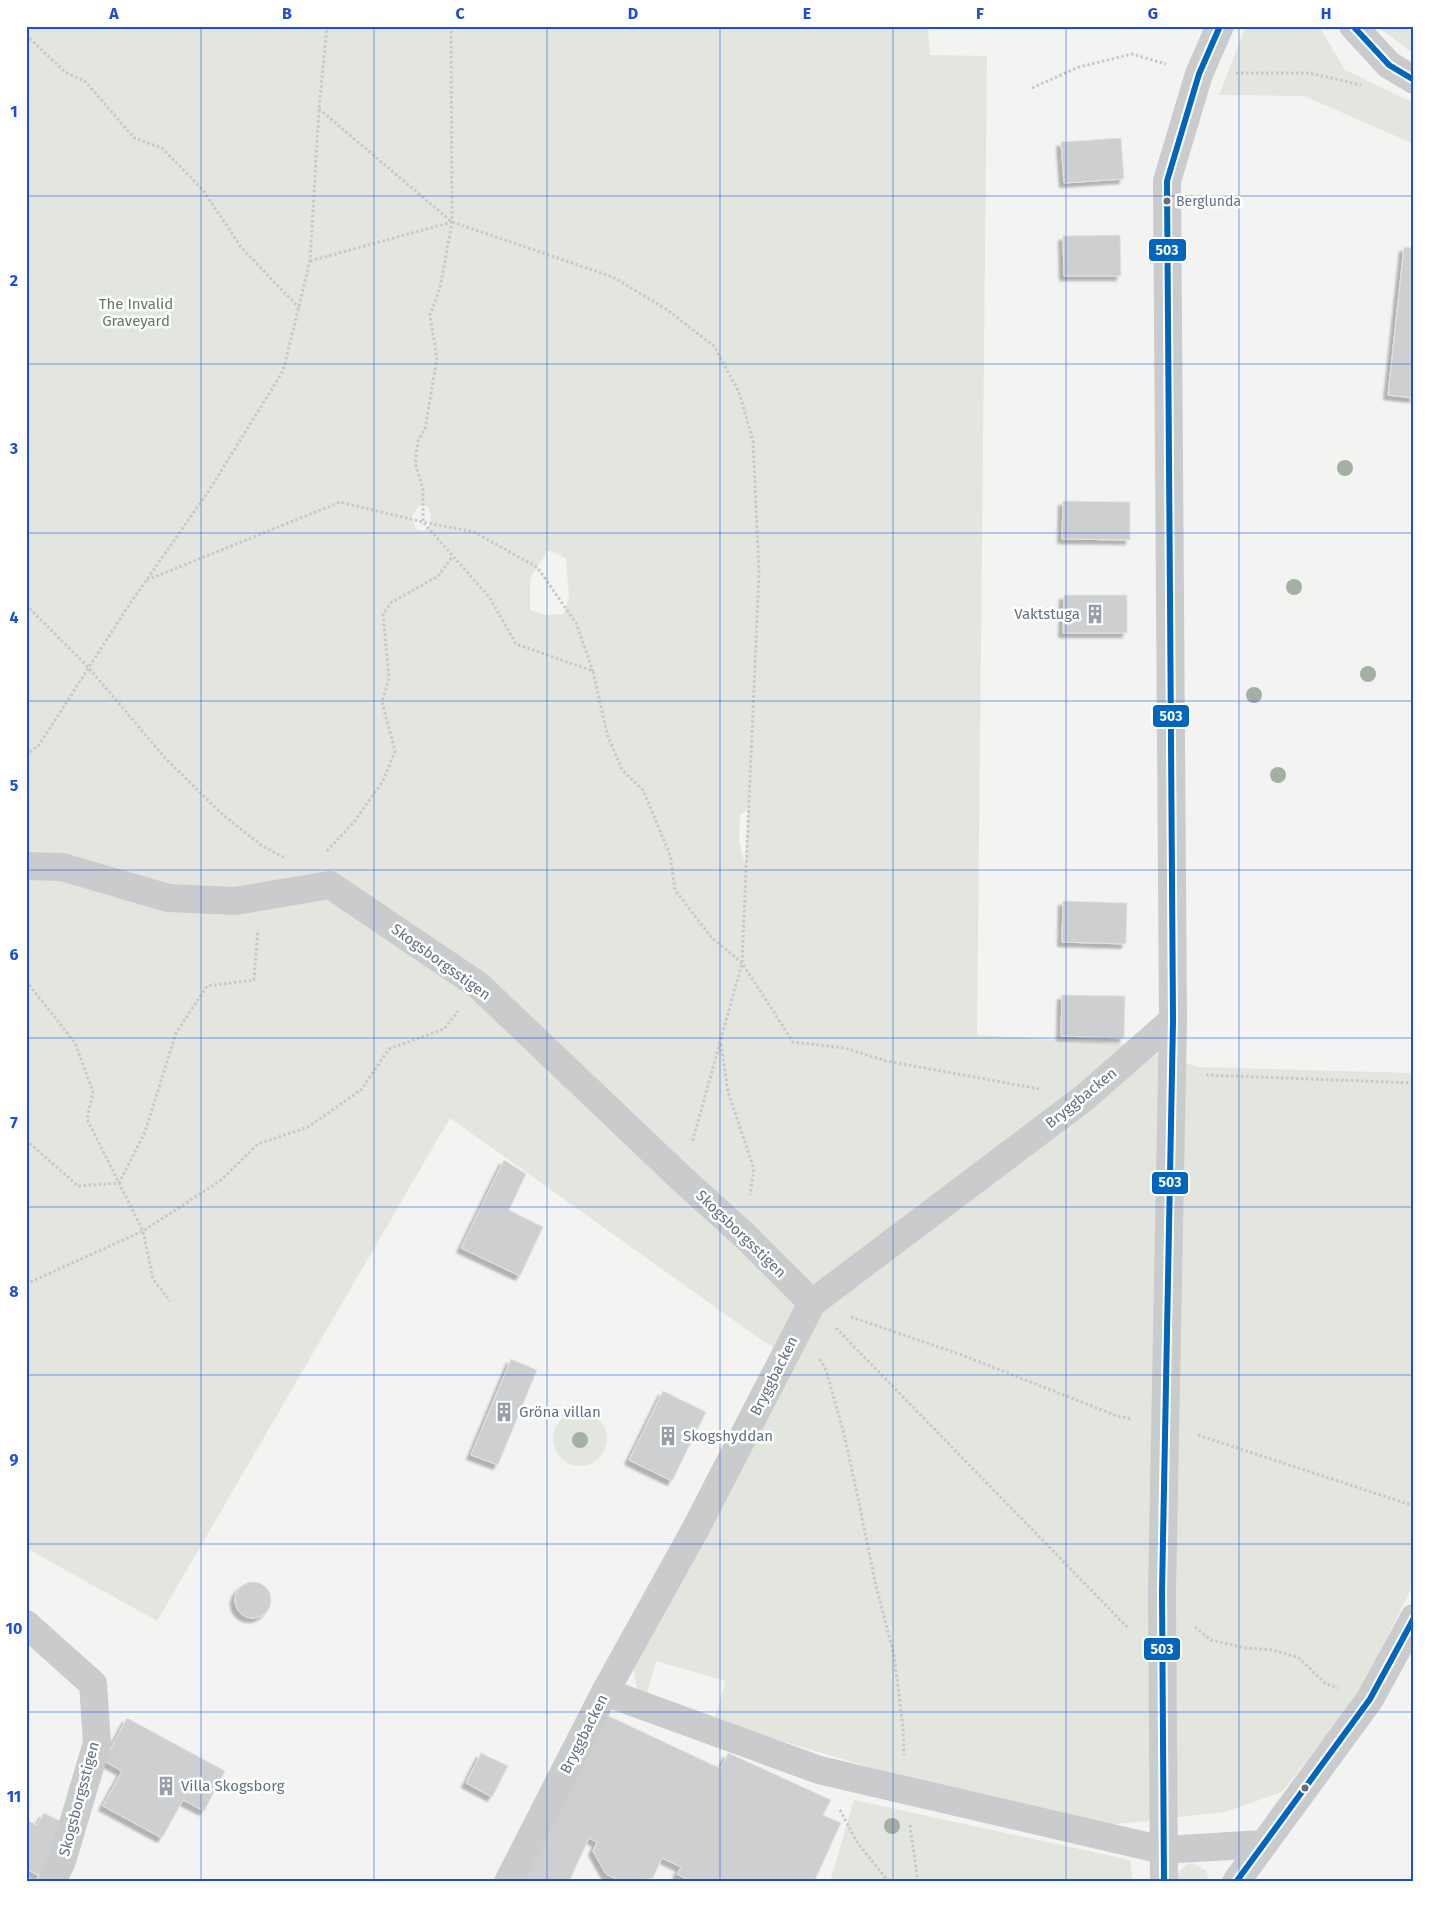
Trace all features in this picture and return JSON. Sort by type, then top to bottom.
[{"type":"street","points":[[1164,1882],[1162,1592],[1174,1020],[1167,181],[1199,74],[1220,26]]},
{"type":"street","points":[[1352,26],[1388,65],[1414,80]]},
{"type":"street","points":[[26,866],[62,867],[168,898],[235,901],[330,885]]},
{"type":"street","name":"Skogsborgsstigen","points":[[330,885],[478,985],[682,1179],[744,1235],[807,1312]]},
{"type":"street","name":"Bryggbacken","points":[[508,1882],[605,1692],[696,1528],[807,1312],[1084,1098],[1174,1020]]},
{"type":"street","points":[[1236,1882],[1370,1699],[1414,1618]]},
{"type":"street","name":"Skogsborgsstigen","points":[[26,1624],[94,1684],[97,1743],[62,1861],[52,1882]]},
{"type":"street","points":[[605,1692],[819,1770],[1163,1850],[1263,1844]]},
{"type":"path","points":[[26,755],[39,745],[88,667],[210,489],[283,371],[310,261],[327,26]]},
{"type":"path","points":[[451,26],[452,222],[440,288],[430,316],[438,358],[425,429],[418,441],[415,463],[423,489],[423,522],[490,598],[516,644],[593,671]]},
{"type":"path","points":[[26,34],[65,72],[86,82],[134,138],[162,148],[204,190],[241,247],[298,308]]},
{"type":"path","points":[[320,109],[452,222],[613,277],[666,309],[714,346],[740,392],[753,441],[758,572],[742,963],[682,1179]]},
{"type":"path","points":[[310,261],[452,222]]},
{"type":"path","points":[[146,581],[340,502],[474,532],[537,567],[576,623],[593,671],[607,734],[622,770],[643,790],[670,855],[675,890],[711,938],[742,963],[793,1042],[844,1048],[886,1061],[1084,1098]]},
{"type":"path","points":[[308,872],[354,822],[383,781],[395,751],[382,702],[389,678],[383,614],[392,602],[438,576],[453,556]]},
{"type":"path","points":[[26,605],[88,667],[166,760],[222,814],[261,845],[330,885]]},
{"type":"path","points":[[119,1183],[145,1132],[176,1033],[207,986],[254,980],[260,897]]},
{"type":"path","points":[[26,980],[75,1043],[93,1092],[88,1119],[143,1231],[153,1279],[170,1301]]},
{"type":"path","points":[[26,1284],[143,1231],[220,1181],[258,1144],[308,1127],[361,1090],[389,1049],[444,1029],[478,985]]},
{"type":"path","points":[[720,1042],[728,1092],[754,1170],[744,1235]]},
{"type":"path","points":[[1173,1074],[1414,1083]]},
{"type":"path","points":[[26,1140],[78,1186],[119,1183]]},
{"type":"path","points":[[807,1312],[962,1356],[1117,1416],[1165,1424],[1414,1506]]},
{"type":"path","points":[[807,1312],[1162,1662]]},
{"type":"path","points":[[807,1312],[844,1434],[874,1582],[894,1655],[904,1727],[905,1790],[918,1882]]},
{"type":"path","points":[[1162,1592],[1210,1640],[1246,1648],[1273,1650],[1299,1658],[1326,1684],[1370,1699]]},
{"type":"path","points":[[819,1770],[857,1842],[889,1882]]},
{"type":"green space","name":"The Invalid Graveyard","points":[[26,26],[928,26],[930,55],[987,56],[977,1035],[1125,1044],[1198,1067],[1414,1073],[1414,1583],[1359,1694],[1282,1792],[1225,1812],[1100,1826],[866,1766],[714,1721],[726,1681],[656,1661],[645,1700],[636,1685],[633,1663],[794,1360],[760,1339],[450,1118],[157,1621],[26,1548]],"holes":[[[420,505],[427,506],[431,514],[430,526],[423,531],[415,529],[412,516]],[[548,550],[566,558],[569,596],[564,614],[546,615],[530,610],[530,579]],[[748,809],[745,864],[739,841],[740,815]]]},
{"type":"green space","points":[[1246,26],[1319,26],[1345,70],[1414,103],[1414,144],[1304,96],[1219,95]]},
{"type":"green space","points":[[1377,26],[1414,26],[1414,54]]},
{"type":"green space","points":[[575,1412],[585,1412],[595,1416],[603,1424],[607,1439],[603,1454],[595,1462],[585,1466],[575,1466],[565,1462],[557,1454],[553,1444],[553,1434],[557,1424],[565,1416]]},
{"type":"green space","points":[[854,1800],[1130,1860],[1133,1882],[830,1882]]},
{"type":"green space","points":[[1191,1863],[1206,1870],[1210,1882],[1175,1882],[1180,1870]]},
{"type":"building","points":[[1121,138],[1124,179],[1064,183],[1061,142]]},
{"type":"building","points":[[1120,235],[1121,276],[1064,276],[1063,236]]},
{"type":"building","points":[[1404,247],[1414,248],[1414,398],[1388,395]]},
{"type":"building","points":[[1063,501],[1130,502],[1130,540],[1062,539]]},
{"type":"building","name":"Vaktstuga","points":[[1064,595],[1127,595],[1127,633],[1063,633]]},
{"type":"building","points":[[1063,901],[1127,903],[1126,944],[1062,942]]},
{"type":"building","points":[[1062,995],[1125,996],[1124,1038],[1061,1036]]},
{"type":"building","points":[[504,1160],[526,1174],[509,1210],[543,1227],[520,1276],[461,1248]]},
{"type":"building","name":"Gröna villan","points":[[511,1359],[537,1370],[498,1465],[471,1455]]},
{"type":"building","name":"Skogshyddan","points":[[663,1391],[706,1412],[672,1481],[629,1460]]},
{"type":"building","points":[[253,1582],[265,1588],[271,1600],[265,1612],[253,1618],[241,1612],[235,1600],[241,1588]]},
{"type":"building","points":[[600,1712],[715,1766],[721,1768],[728,1753],[831,1800],[823,1815],[841,1823],[814,1882],[693,1882],[677,1874],[681,1867],[662,1858],[653,1878],[623,1882],[606,1874],[593,1851],[597,1842],[589,1838],[569,1882],[530,1882],[522,1878]]},
{"type":"building","name":"Villa Skogsborg","points":[[127,1718],[225,1771],[204,1811],[183,1800],[162,1838],[103,1806],[122,1771],[104,1761]]},
{"type":"building","points":[[481,1753],[508,1766],[492,1797],[466,1783]]},
{"type":"building","points":[[44,1813],[66,1824],[40,1876],[26,1869],[26,1820],[37,1825]]},
{"type":"transit line","name":"503","points":[[1164,1882],[1162,1592],[1173,1020],[1167,181],[1199,74],[1220,26]]},
{"type":"transit line","name":"503","points":[[1353,26],[1389,65],[1414,80]]},
{"type":"transit line","name":"503","points":[[1236,1882],[1370,1699],[1414,1618]]},
{"type":"place","name":"Berglunda","points":[[1167,201]]},
{"type":"place","name":"Vaktstuga","points":[[1095,614]]},
{"type":"place","name":"Gröna villan","points":[[504,1412]]},
{"type":"place","name":"Skogshyddan","points":[[668,1436]]},
{"type":"place","name":"Villa Skogsborg","points":[[166,1786]]}]
